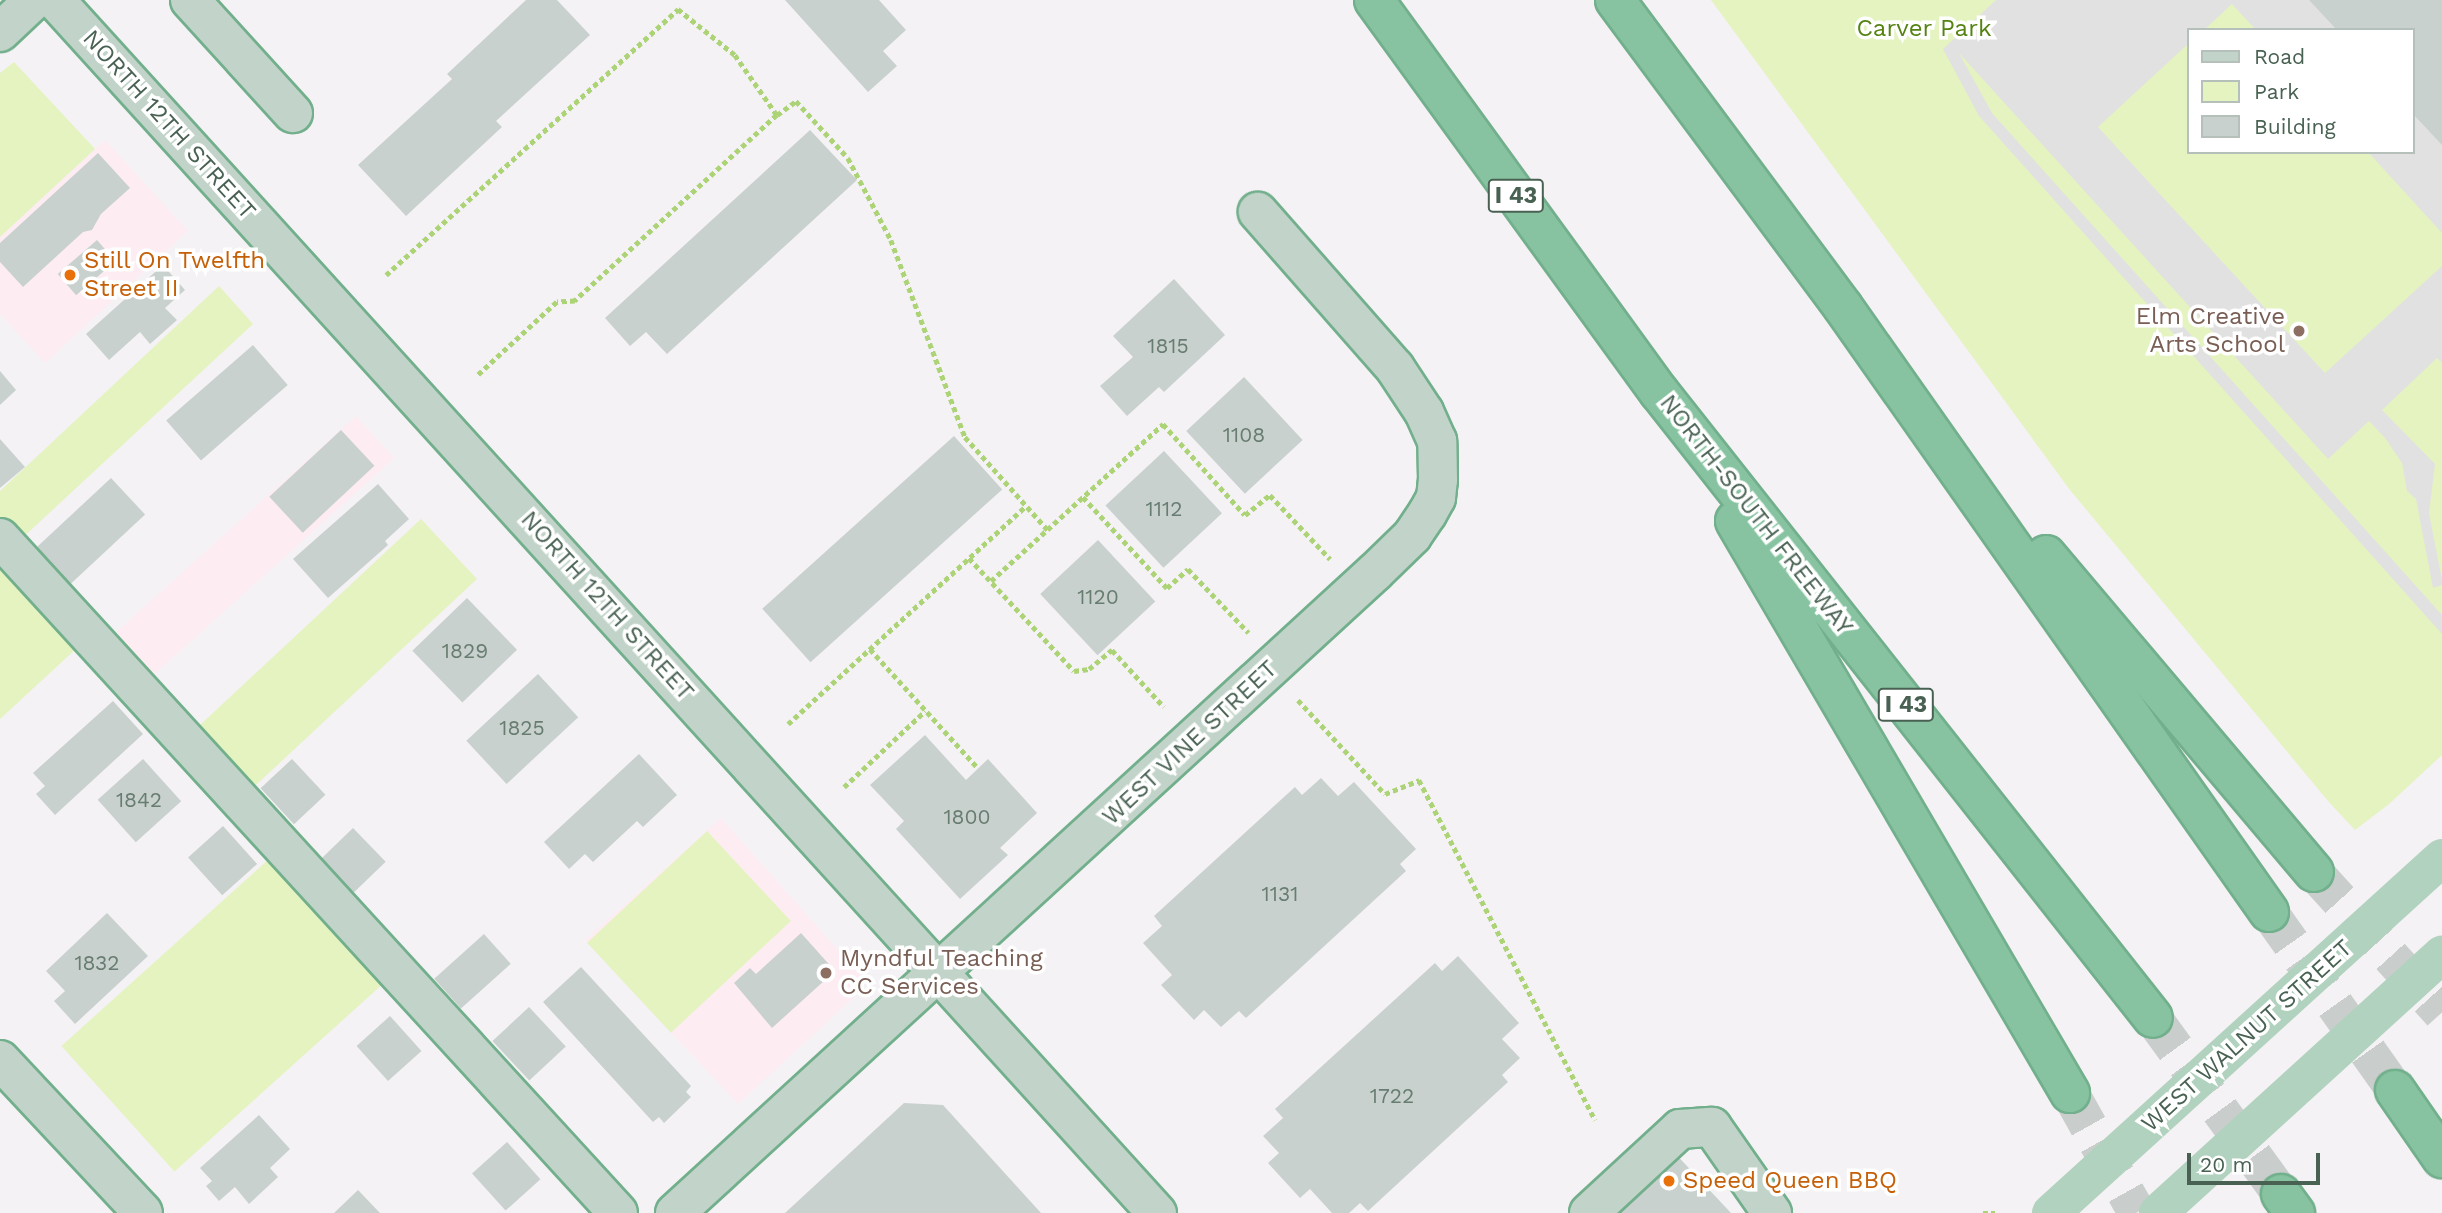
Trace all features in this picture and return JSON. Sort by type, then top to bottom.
[{"type":"highway","name":"NORTH-SOUTH FREEWAY","points":[[1374,0],[1659,393],[2153,1018]]},
{"type":"highway","points":[[1615,0],[1843,307],[2269,912]]},
{"type":"highway","points":[[1843,307],[2109,632],[2314,872]]},
{"type":"highway","points":[[1659,393],[2070,1093]]},
{"type":"highway","points":[[2395,1090],[2442,1158]]},
{"type":"main road","name":"WEST WALNUT STREET","points":[[2051,1213],[2442,858]]},
{"type":"main road","points":[[2158,1213],[2442,956]]},
{"type":"street","points":[[0,32],[34,0]]},
{"type":"street","name":"NORTH 12TH STREET","points":[[55,0],[941,972],[1157,1213]]},
{"type":"street","points":[[190,0],[293,113]]},
{"type":"street","name":"WEST VINE STREET","points":[[675,1213],[941,972],[1384,563],[1412,536],[1436,498],[1437,441],[1424,412],[1395,368],[1258,212]]},
{"type":"street","points":[[0,538],[618,1213]]},
{"type":"street","points":[[0,1060],[143,1213]]},
{"type":"street","points":[[1590,1213],[1680,1129],[1712,1127],[1772,1213]]},
{"type":"path","points":[[386,275],[678,9],[735,55],[777,115]]},
{"type":"path","points":[[477,376],[557,302],[575,301],[777,115],[796,101],[848,158],[891,240],[965,436],[1048,530]]},
{"type":"path","points":[[990,581],[1163,424],[1245,515],[1270,495],[1334,565]]},
{"type":"path","points":[[1083,497],[1167,588],[1188,569],[1254,638]]},
{"type":"path","points":[[788,724],[1026,506]]},
{"type":"path","points":[[969,558],[1074,671],[1089,669],[1112,650],[1170,714]]},
{"type":"path","points":[[870,649],[978,768]]},
{"type":"path","points":[[1288,690],[1385,794],[1419,780],[1595,1120]]},
{"type":"path","points":[[844,787],[926,711]]},
{"type":"path","points":[[1983,1213],[1995,1213]]},
{"type":"shaded area","name":"Elm Creative Arts School","points":[[1969,0],[2442,0],[2442,653],[1923,68]]},
{"type":"shaded area","name":"Still On Twelfth Street II","points":[[105,140],[188,231],[45,363],[0,314],[0,237]]},
{"type":"shaded area","points":[[356,416],[394,458],[150,679],[112,636]]},
{"type":"shaded area","points":[[721,818],[862,977],[852,999],[738,1104],[585,940]]},
{"type":"green space","name":"Carver Park","points":[[1711,0],[1996,0],[1943,49],[1979,116],[2442,634],[2442,755],[2389,804],[2355,830],[2328,801],[2070,490]]},
{"type":"green space","points":[[2232,4],[2254,28],[2206,28]]},
{"type":"green space","points":[[2186,46],[2186,154],[2370,154],[2442,233],[2442,266],[2325,373],[2098,127]]},
{"type":"green space","points":[[1959,53],[2328,459],[2369,421],[2385,438],[2402,463],[2407,491],[2416,499],[2433,588],[2442,585],[2442,615],[1992,113]]},
{"type":"green space","points":[[14,62],[95,149],[0,237],[0,73]]},
{"type":"green space","points":[[219,286],[253,324],[19,541],[0,521],[0,491]]},
{"type":"green space","points":[[2437,358],[2442,363],[2442,580],[2429,513],[2435,464],[2382,410]]},
{"type":"green space","points":[[421,519],[477,579],[252,789],[196,729]]},
{"type":"green space","points":[[0,562],[78,647],[0,719]]},
{"type":"green space","points":[[707,831],[791,921],[671,1033],[587,943]]},
{"type":"green space","points":[[268,860],[381,986],[174,1172],[61,1046]]},
{"type":"building","points":[[526,0],[557,0],[590,35],[496,121],[502,127],[406,216],[358,165],[452,79],[447,74]]},
{"type":"building","points":[[785,0],[879,0],[906,30],[883,51],[897,66],[868,92]]},
{"type":"building","points":[[2309,0],[2442,0],[2442,145],[2414,115],[2414,28],[2335,28]]},
{"type":"building","points":[[810,130],[857,180],[667,354],[646,332],[630,346],[605,318]]},
{"type":"building","points":[[98,153],[130,188],[101,214],[92,230],[83,232],[23,287],[0,262],[0,243]]},
{"type":"building","points":[[97,240],[115,261],[76,295],[58,274]]},
{"type":"building","points":[[163,265],[185,290],[165,308],[177,320],[150,344],[140,332],[109,360],[86,334]]},
{"type":"building","points":[[1174,279],[1225,335],[1164,392],[1159,387],[1127,416],[1100,386],[1133,357],[1113,336]]},
{"type":"building","points":[[253,345],[288,385],[201,460],[166,420]]},
{"type":"building","points":[[0,371],[16,390],[0,405]]},
{"type":"building","points":[[1244,377],[1303,440],[1245,494],[1186,431]]},
{"type":"building","points":[[341,430],[374,466],[303,533],[269,497]]},
{"type":"building","points":[[954,436],[1002,490],[810,662],[762,609]]},
{"type":"building","points":[[0,439],[25,467],[0,488]]},
{"type":"building","points":[[1164,451],[1222,513],[1163,568],[1105,506]]},
{"type":"building","points":[[111,478],[145,515],[68,587],[33,550]]},
{"type":"building","points":[[378,484],[409,519],[385,541],[388,545],[328,598],[293,559]]},
{"type":"building","points":[[1098,540],[1155,601],[1098,655],[1040,594]]},
{"type":"building","points":[[467,598],[517,650],[462,703],[412,651]]},
{"type":"building","points":[[538,674],[578,717],[507,784],[466,741]]},
{"type":"building","points":[[113,701],[143,734],[55,815],[36,794],[45,786],[33,773]]},
{"type":"building","points":[[925,735],[966,780],[988,759],[1037,813],[1000,848],[1008,855],[960,899],[896,829],[904,821],[870,785]]},
{"type":"building","points":[[639,754],[677,795],[643,827],[637,821],[593,862],[585,854],[569,869],[544,842]]},
{"type":"building","points":[[143,759],[181,801],[136,842],[98,800]]},
{"type":"building","points":[[292,759],[325,795],[294,824],[261,788]]},
{"type":"building","points":[[1321,778],[1338,796],[1354,782],[1416,849],[1400,864],[1406,871],[1246,1018],[1239,1011],[1221,1027],[1204,1010],[1194,1020],[1161,985],[1172,975],[1143,943],[1162,926],[1154,916],[1295,787],[1302,795]]},
{"type":"building","points":[[223,826],[257,864],[222,895],[188,857]]},
{"type":"building","points":[[353,828],[386,862],[353,893],[321,859]]},
{"type":"building","points":[[107,913],[148,956],[75,1024],[54,1001],[65,991],[46,971]]},
{"type":"building","points":[[801,933],[835,971],[772,1028],[734,983],[750,968],[756,974]]},
{"type":"building","points":[[484,934],[511,964],[461,1009],[434,979]]},
{"type":"building","points":[[1458,956],[1519,1023],[1502,1039],[1520,1058],[1502,1075],[1508,1082],[1368,1211],[1360,1203],[1349,1213],[1332,1213],[1310,1189],[1300,1198],[1268,1163],[1279,1153],[1263,1136],[1283,1118],[1275,1109],[1435,963],[1442,971]]},
{"type":"building","points":[[581,967],[691,1086],[686,1092],[691,1097],[664,1123],[659,1117],[653,1122],[543,1002]]},
{"type":"building","points":[[529,1007],[566,1046],[529,1081],[492,1041]]},
{"type":"building","points":[[390,1016],[421,1051],[388,1081],[357,1046]]},
{"type":"building","points":[[904,1103],[943,1105],[1041,1213],[785,1213]]},
{"type":"building","points":[[259,1115],[290,1149],[270,1168],[278,1177],[249,1204],[235,1187],[219,1201],[206,1186],[212,1181],[200,1168]]},
{"type":"building","points":[[507,1142],[540,1179],[506,1211],[472,1173]]},
{"type":"building","name":"Speed Queen BBQ","points":[[1671,1149],[1731,1213],[1602,1213]]},
{"type":"building","points":[[358,1190],[380,1213],[334,1213]]},
{"type":"tunnel","points":[[2314,872],[2442,1013]]},
{"type":"tunnel","points":[[2269,912],[2395,1090]]},
{"type":"tunnel","points":[[2153,1018],[2281,1194]]},
{"type":"tunnel","points":[[2070,1093],[2137,1213]]},
{"type":"place","name":"Still On Twelfth Street II","points":[[70,275]]},
{"type":"place","name":"Elm Creative Arts School","points":[[2299,331]]},
{"type":"place","name":"Myndful Teaching CC Services","points":[[826,973]]},
{"type":"place","name":"Speed Queen BBQ","points":[[1669,1181]]}]
